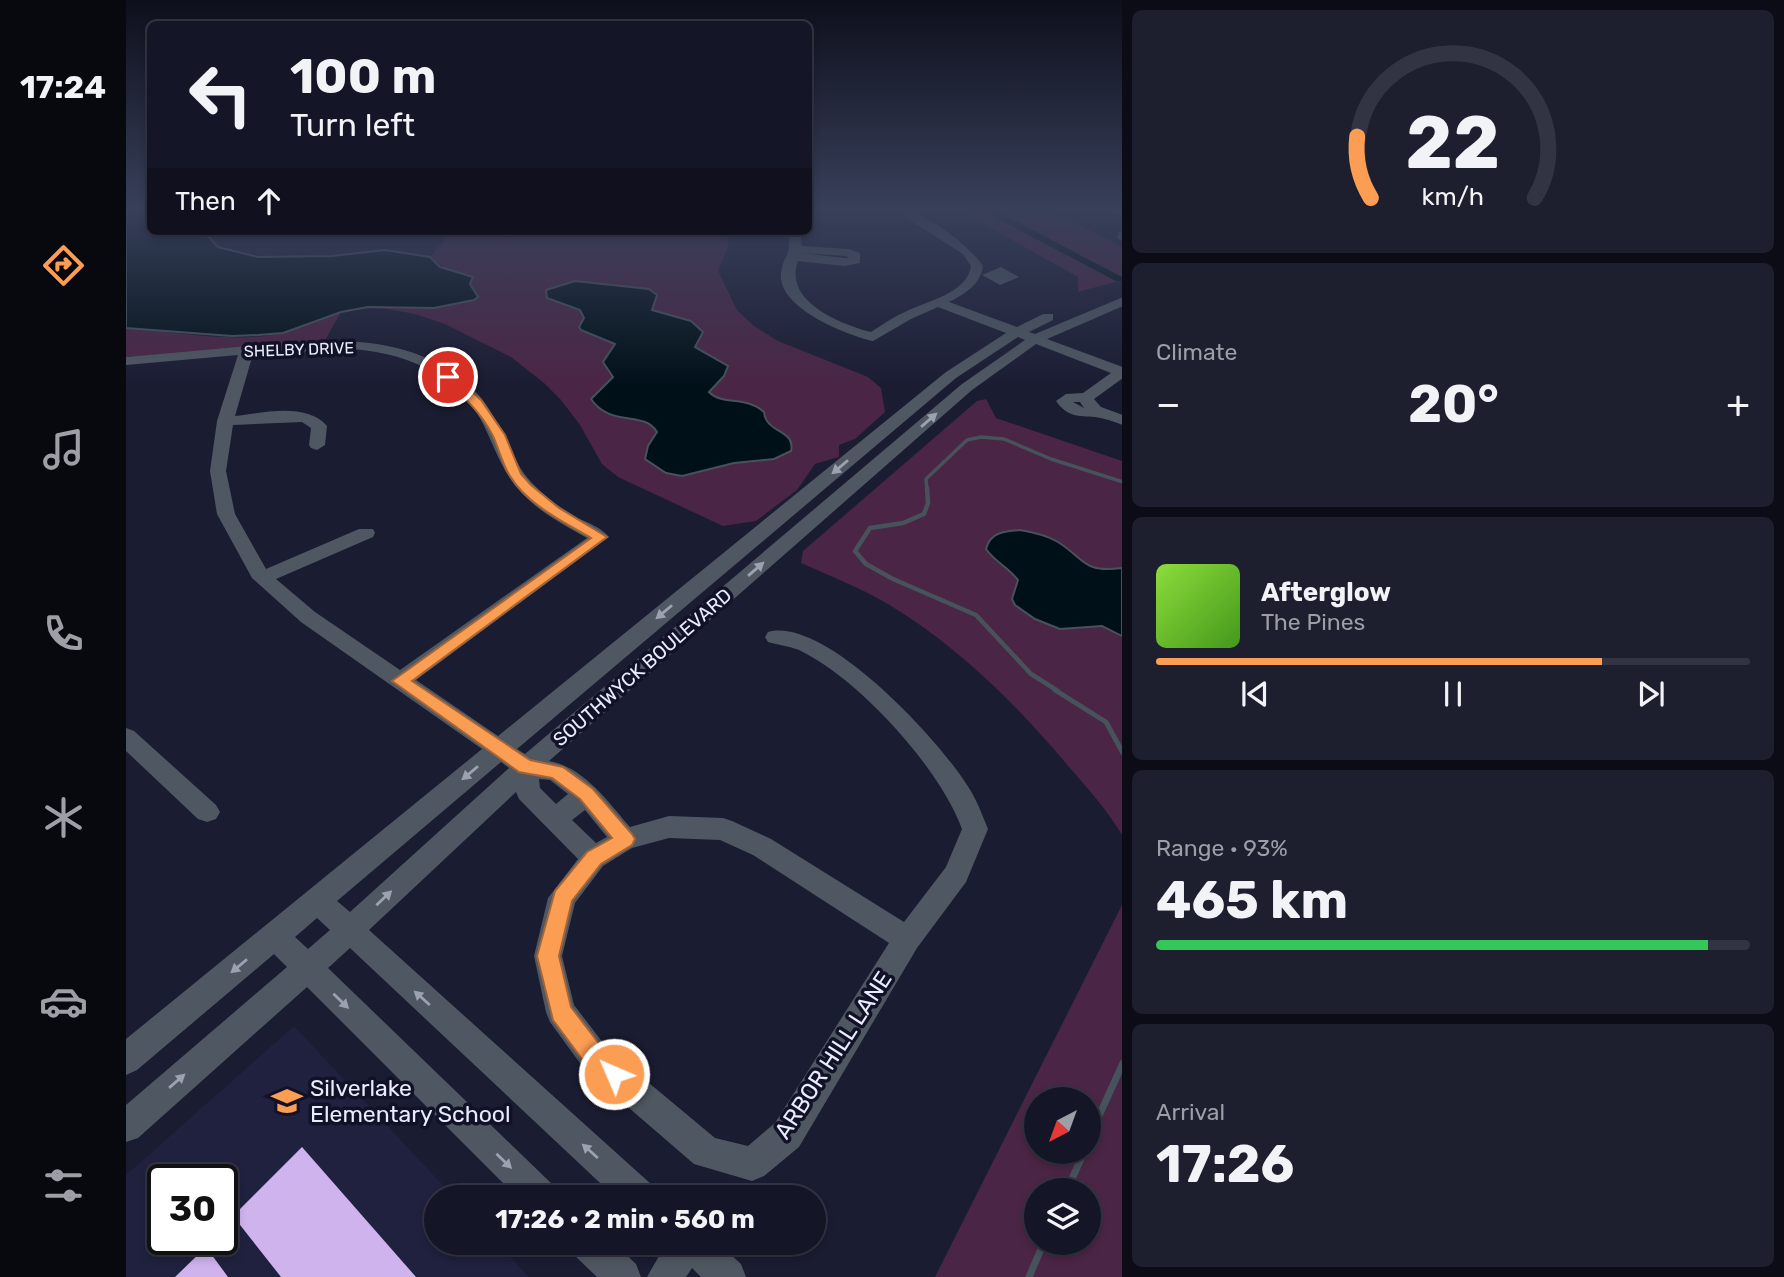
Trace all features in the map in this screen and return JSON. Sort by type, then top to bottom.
[{"type":"street","points":[[788,268],[788,281],[802,300],[831,320],[873,337],[966,286],[982,274],[978,268]]},
{"type":"street","name":"SOUTHWYCK BOULEVARD","points":[[126,1059],[951,375],[1031,333],[1077,304],[1122,289]]},
{"type":"street","points":[[944,300],[1122,372],[1090,404],[1122,420]]},
{"type":"street","name":"SOUTHWYCK BOULEVARD","points":[[126,1126],[349,930],[526,767],[1031,333],[1122,301]]},
{"type":"street","points":[[1031,333],[1122,363]]},
{"type":"street","name":"SHELBY DRIVE","points":[[126,361],[247,350],[356,345],[388,349],[429,364],[477,402],[499,435],[515,475],[526,488],[554,511],[600,537],[400,681]]},
{"type":"street","points":[[247,350],[236,379],[218,454],[219,489],[231,526],[262,578],[307,617],[526,767],[556,772],[586,794],[625,839]]},
{"type":"street","points":[[225,421],[306,418],[319,426],[317,445]]},
{"type":"street","points":[[794,505],[819,515]]},
{"type":"street","points":[[262,578],[366,533]]},
{"type":"street","name":"ARBOR HILL LANE","points":[[594,858],[562,898],[548,956],[561,1012],[596,1059],[706,1152],[752,1164],[787,1135],[907,939],[957,874],[975,828],[959,791],[901,722],[836,663],[807,645],[775,637]]},
{"type":"street","points":[[126,737],[207,813]]},
{"type":"street","points":[[526,767],[528,792],[594,858],[625,839],[669,827],[723,829],[762,847],[907,939]]},
{"type":"street","points":[[556,819],[586,794]]},
{"type":"street","points":[[317,900],[627,1185]]},
{"type":"street","points":[[275,936],[529,1185]]},
{"type":"street","points":[[600,1255],[623,1277]]},
{"type":"street","points":[[665,1277],[680,1255]]},
{"type":"street","points":[[703,1255],[728,1277]]},
{"type":"shaded area","points":[[126,268],[442,268],[473,277],[470,284],[478,297],[434,308],[368,307],[341,312],[283,333],[232,336],[126,328]]},
{"type":"shaded area","points":[[445,268],[719,268],[718,271],[737,310],[754,326],[778,341],[868,377],[881,388],[885,412],[855,439],[839,445],[839,457],[815,464],[797,490],[756,521],[723,526],[618,477],[602,464],[580,425],[561,400],[511,357],[445,324],[415,314],[382,308],[434,308],[474,300],[478,297],[464,279]]},
{"type":"shaded area","points":[[1061,268],[1122,268],[1122,280],[1078,292],[1078,277]]},
{"type":"shaded area","points":[[575,281],[649,289],[657,295],[652,310],[691,321],[703,332],[695,347],[728,366],[724,376],[709,392],[720,399],[749,404],[764,412],[770,424],[789,439],[791,451],[774,459],[734,463],[682,476],[666,473],[645,459],[648,446],[657,432],[651,425],[608,413],[591,399],[613,377],[603,362],[615,344],[581,330],[579,327],[584,318],[580,310],[547,298],[546,290]]},
{"type":"shaded area","points":[[341,312],[324,342],[126,357],[126,328],[206,336],[266,336],[299,328]]},
{"type":"shaded area","points":[[986,399],[996,418],[1122,461],[1122,835],[1098,801],[1050,745],[986,678],[963,658],[888,604],[801,563],[803,551],[977,401]]},
{"type":"shaded area","points":[[1020,530],[1054,540],[1092,567],[1122,568],[1122,636],[1102,626],[1060,629],[1035,619],[1015,605],[1012,599],[1018,580],[986,549],[995,536]]},
{"type":"shaded area","points":[[1122,905],[1122,1277],[935,1277],[1024,1100],[1024,1164],[1101,1164],[1101,1087],[1031,1087]]},
{"type":"shaded area","name":"Silverlake Elementary School","points":[[294,1026],[443,1185],[424,1185],[424,1255],[508,1255],[529,1277],[126,1277],[126,1175]]},
{"type":"building","name":"Silverlake Elementary School","points":[[302,1147],[416,1277],[281,1277],[238,1222],[238,1211]]},
{"type":"building","points":[[198,1255],[212,1255],[228,1277],[175,1277]]},
{"type":"waterway","points":[[1097,268],[1119,279]]},
{"type":"waterway","points":[[927,490],[926,479],[967,440],[981,437],[1004,439],[1051,459],[1122,482]]},
{"type":"waterway","points":[[927,488],[928,503],[924,514],[903,523],[870,528],[855,551],[866,564],[893,579],[976,615],[1031,674],[1058,691]]},
{"type":"waterway","points":[[1055,690],[1106,722],[1122,751]]},
{"type":"waterway","points":[[1101,1111],[1122,1065]]},
{"type":"waterway","points":[[1072,1178],[1079,1164]]},
{"type":"waterway","points":[[1029,1277],[1038,1255]]},
{"type":"place","name":"Silverlake Elementary School","points":[[287,1101]]},
{"type":"route","points":[[448,377],[477,402],[499,435],[515,475],[526,488],[554,511],[600,537],[400,681],[526,767],[556,772],[586,794],[625,839],[594,858],[562,898],[548,956],[561,1012],[596,1059],[614,1074]]}]
